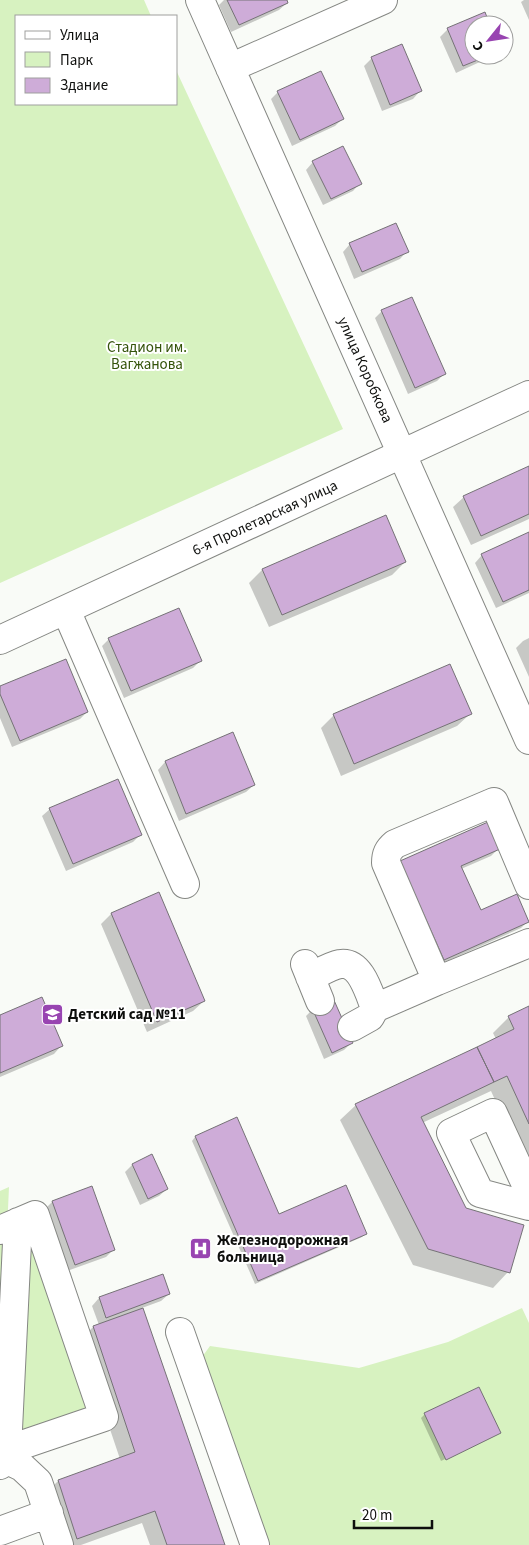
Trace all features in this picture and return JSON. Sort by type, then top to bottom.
[{"type":"street","name":"улица Коробкова","points":[[200,0],[529,740]]},
{"type":"street","points":[[230,68],[382,0]]},
{"type":"street","name":"6-я Пролетарская улица","points":[[0,640],[529,396]]},
{"type":"street","points":[[66,610],[185,884]]},
{"type":"street","points":[[437,982],[386,862],[386,855],[390,848],[395,844],[494,802],[526,870]]},
{"type":"street","points":[[352,1027],[370,1017],[375,1008],[529,943]]},
{"type":"street","points":[[312,981],[340,964],[352,966],[360,975],[375,1008]]},
{"type":"street","points":[[529,1191],[493,1112],[451,1133],[480,1193],[529,1206]]},
{"type":"street","points":[[35,1215],[104,1417],[4,1458],[9,1226],[35,1215]]},
{"type":"street","points":[[180,1332],[255,1545]]},
{"type":"street","points":[[4,1458],[22,1467],[38,1482],[59,1545]]},
{"type":"street","points":[[0,1531],[49,1513]]},
{"type":"green space","name":"Стадион им. Вагжанова","points":[[0,0],[144,0],[151,15],[15,15],[15,105],[178,105],[178,74],[343,429],[0,583]]},
{"type":"green space","points":[[9,1187],[0,1386],[0,1191]]},
{"type":"green space","points":[[27,1230],[89,1412],[20,1435]]},
{"type":"green space","points":[[522,1308],[529,1323],[529,1545],[261,1545],[202,1357],[210,1346],[359,1368],[448,1342]]},
{"type":"building","points":[[227,0],[287,0],[288,3],[239,25]]},
{"type":"building","points":[[464,21],[465,65],[463,66],[447,28]]},
{"type":"building","points":[[402,44],[422,91],[390,105],[371,57]]},
{"type":"building","points":[[321,71],[344,119],[300,140],[277,91]]},
{"type":"building","points":[[343,146],[362,184],[331,199],[312,161]]},
{"type":"building","points":[[396,223],[409,252],[362,272],[349,243]]},
{"type":"building","points":[[412,297],[446,374],[415,388],[381,310]]},
{"type":"building","points":[[529,466],[529,514],[481,536],[463,496]]},
{"type":"building","points":[[386,515],[406,562],[282,615],[262,569]]},
{"type":"building","points":[[529,532],[529,590],[503,602],[481,554]]},
{"type":"building","points":[[179,608],[202,661],[131,691],[108,638]]},
{"type":"building","points":[[66,659],[88,712],[20,741],[0,694],[0,686]]},
{"type":"building","points":[[450,664],[472,714],[354,764],[333,714]]},
{"type":"building","points":[[233,732],[255,785],[186,814],[165,761]]},
{"type":"building","points":[[118,779],[142,835],[73,864],[49,808]]},
{"type":"building","points":[[488,822],[500,849],[461,866],[481,910],[517,894],[529,922],[444,960],[400,861]]},
{"type":"building","points":[[159,892],[205,1001],[157,1022],[111,913]]},
{"type":"building","points":[[42,997],[63,1046],[0,1073],[0,1015]]},
{"type":"building","points":[[333,998],[353,1043],[332,1053],[312,1008]]},
{"type":"building","points":[[529,1006],[529,1124],[507,1076],[494,1082],[477,1047],[514,1029],[508,1016]]},
{"type":"building","points":[[477,1047],[494,1082],[421,1117],[466,1208],[524,1225],[510,1273],[428,1249],[355,1104]]},
{"type":"building","points":[[237,1117],[279,1214],[346,1185],[367,1234],[258,1281],[195,1136]]},
{"type":"building","points":[[152,1154],[168,1189],[148,1199],[132,1164]]},
{"type":"building","points":[[92,1186],[115,1250],[75,1265],[52,1201]]},
{"type":"building","points":[[163,1274],[170,1294],[106,1318],[99,1297]]},
{"type":"building","points":[[143,1308],[225,1545],[167,1545],[155,1511],[77,1539],[58,1480],[135,1452],[93,1326]]},
{"type":"building","points":[[479,1387],[501,1433],[446,1460],[424,1413]]},
{"type":"place","name":"Детский сад №11","points":[[52,1014]]},
{"type":"place","name":"Железнодорожная больница","points":[[201,1249]]}]
